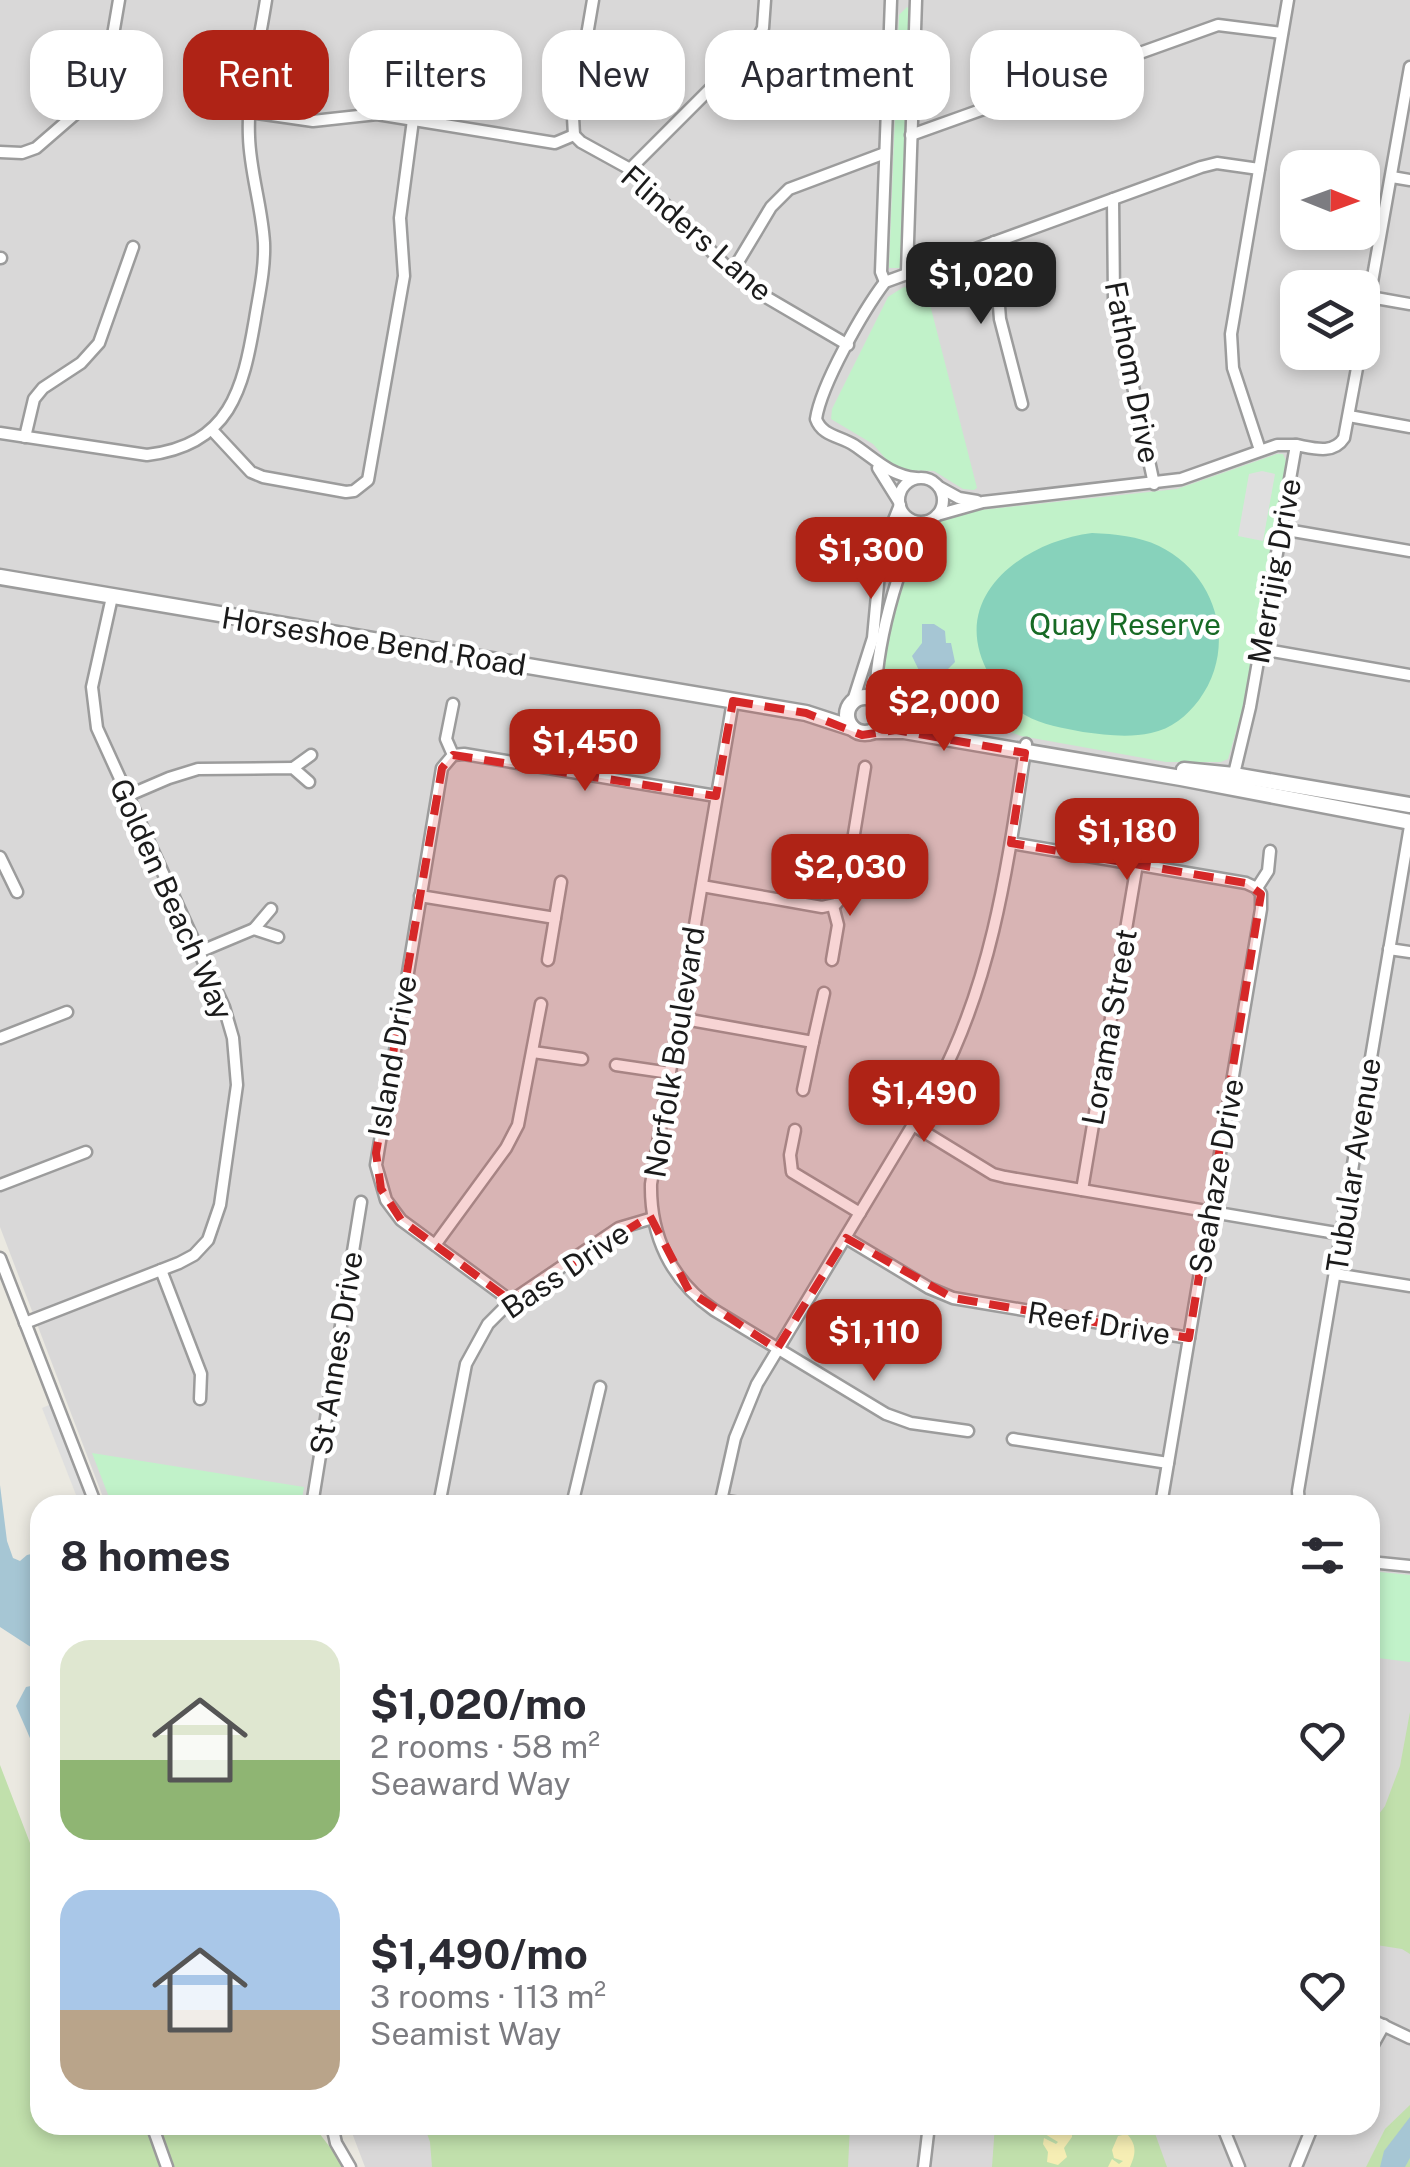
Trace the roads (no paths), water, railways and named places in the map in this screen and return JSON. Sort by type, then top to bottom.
[{"type":"street","points":[[0,152],[22,153],[36,148],[96,96],[106,76],[119,0]]},
{"type":"street","points":[[262,30],[266,0]]},
{"type":"street","points":[[212,430],[243,466],[263,477],[346,492],[368,480],[404,276],[400,218],[413,120],[555,143],[574,135],[572,117],[593,0]]},
{"type":"street","points":[[630,170],[754,45],[763,28],[765,0]]},
{"type":"street","points":[[885,282],[881,272],[891,4],[913,0],[907,272]]},
{"type":"street","points":[[1260,450],[1230,349],[1288,0]]},
{"type":"street","points":[[911,135],[1218,25],[1282,33]]},
{"type":"street","points":[[1375,270],[1410,66]]},
{"type":"street","points":[[0,432],[147,454],[181,447],[212,430],[227,412],[245,376],[262,274],[264,246],[250,120]]},
{"type":"street","name":"Flinders Lane","points":[[574,135],[630,170],[732,272],[761,294],[848,345]]},
{"type":"street","points":[[732,272],[771,207],[788,188],[885,153]]},
{"type":"street","points":[[983,502],[959,498],[929,479],[893,473],[849,442],[822,430],[816,419],[868,304],[885,282],[1210,164],[1259,169]]},
{"type":"street","points":[[1392,177],[1410,180]]},
{"type":"street","name":"Fathom Drive","points":[[1113,200],[1114,298],[1154,484]]},
{"type":"street","points":[[994,242],[1000,319],[1022,404]]},
{"type":"street","points":[[25,437],[34,399],[99,343],[133,247]]},
{"type":"street","points":[[1380,298],[1410,304]]},
{"type":"street","points":[[1357,370],[1349,416],[1410,427]]},
{"type":"street","name":"Merrijig Drive","points":[[1233,781],[1296,445],[1335,448],[1344,438],[1349,416]]},
{"type":"street","points":[[873,730],[880,724],[877,665],[889,612],[910,546],[925,522],[983,502],[1181,479],[1260,450],[1296,445]]},
{"type":"street","points":[[872,460],[906,517],[925,522]]},
{"type":"street","points":[[916,478],[906,484],[881,552],[873,638],[847,718],[852,728],[862,733],[904,731],[1410,805]]},
{"type":"street","points":[[937,516],[943,504],[939,487]]},
{"type":"street","points":[[1281,529],[1410,551]]},
{"type":"street","name":"Horseshoe Bend Road","points":[[0,578],[806,713],[852,728]]},
{"type":"street","name":"Golden Beach Way","points":[[25,1323],[194,1255],[214,1230],[237,1102],[230,1022],[104,749],[92,687],[112,597]]},
{"type":"street","points":[[1260,649],[1410,675]]},
{"type":"street","points":[[852,702],[864,697],[926,729],[1026,749]]},
{"type":"street","name":"Norfolk Boulevard","points":[[733,701],[652,1184],[652,1218],[664,1253],[689,1291],[777,1349],[899,1420],[968,1432]]},
{"type":"street","name":"Horseshoe Bend Road","points":[[806,713],[852,702]]},
{"type":"street","name":"Island Drive","points":[[454,704],[446,740],[453,756],[442,768],[376,1165],[381,1189],[392,1211],[511,1301]]},
{"type":"street","points":[[722,1495],[740,1423],[777,1349],[913,1125],[952,1056],[973,1008],[994,936],[1026,749]]},
{"type":"street","points":[[453,756],[464,754],[716,796]]},
{"type":"street","points":[[127,796],[198,769],[292,768],[311,755]]},
{"type":"street","points":[[833,906],[844,895],[865,766]]},
{"type":"street","points":[[292,768],[308,782]]},
{"type":"street","points":[[1233,781],[1410,824]]},
{"type":"street","name":"Tubular Avenue","points":[[1298,1495],[1410,824]]},
{"type":"street","points":[[1011,843],[1257,888]]},
{"type":"street","name":"Seahaze Drive","points":[[1163,1495],[1261,909],[1257,888],[1268,871],[1270,851]]},
{"type":"street","points":[[0,857],[17,892]]},
{"type":"street","name":"Lorama Street","points":[[1082,1190],[1137,864]]},
{"type":"street","points":[[548,960],[561,882]]},
{"type":"street","points":[[702,886],[833,906]]},
{"type":"street","points":[[420,896],[555,918]]},
{"type":"street","points":[[832,960],[838,925],[833,906]]},
{"type":"street","points":[[199,952],[254,930],[271,909]]},
{"type":"street","points":[[254,930],[278,938]]},
{"type":"street","points":[[1389,949],[1410,952]]},
{"type":"street","points":[[803,1090],[824,993]]},
{"type":"street","points":[[435,1246],[512,1138],[522,1112],[541,1004]]},
{"type":"street","points":[[0,1038],[66,1012]]},
{"type":"street","points":[[679,1018],[813,1042]]},
{"type":"street","points":[[533,1052],[582,1059]]},
{"type":"street","points":[[616,1064],[670,1073]]},
{"type":"street","points":[[913,1125],[992,1174],[1342,1234]]},
{"type":"street","points":[[795,1130],[790,1155],[792,1172],[860,1213]]},
{"type":"street","points":[[0,1185],[86,1152]]},
{"type":"street","name":"St Annes Drive","points":[[314,1495],[361,1202]]},
{"type":"street","name":"Bass Drive","points":[[442,1495],[466,1364],[488,1324],[511,1301],[619,1228],[652,1218]]},
{"type":"street","name":"Reef Drive","points":[[846,1238],[929,1288],[953,1298],[1189,1338]]},
{"type":"street","points":[[0,1258],[92,1495]]},
{"type":"street","points":[[161,1270],[200,1374],[200,1398]]},
{"type":"street","points":[[1335,1274],[1410,1286]]},
{"type":"street","points":[[574,1495],[600,1387]]},
{"type":"street","points":[[1013,1439],[1168,1463]]},
{"type":"street","points":[[1380,1563],[1410,1566]]},
{"type":"street","points":[[1380,2023],[1410,2038]]},
{"type":"street","points":[[1380,2031],[1384,2024]]},
{"type":"street","points":[[156,2135],[167,2167]]},
{"type":"street","points":[[334,2135],[350,2167]]},
{"type":"street","points":[[924,2167],[928,2135]]},
{"type":"street","points":[[1226,2135],[1239,2167]]},
{"type":"street","points":[[1296,2167],[1309,2135]]},
{"type":"water","points":[[922,624],[934,624],[945,631],[946,643],[951,643],[955,662],[946,671],[939,691],[928,689],[912,656],[922,643]]},
{"type":"water","points":[[0,1485],[13,1558],[20,1561],[30,1554],[30,1646],[0,1627]]},
{"type":"water","points":[[30,1686],[30,1738],[16,1706]]},
{"type":"water","points":[[1410,2117],[1410,2158],[1405,2167],[1380,2167],[1384,2151]]},
{"type":"park label","name":"Quay Reserve","points":[[1125,624]]}]
